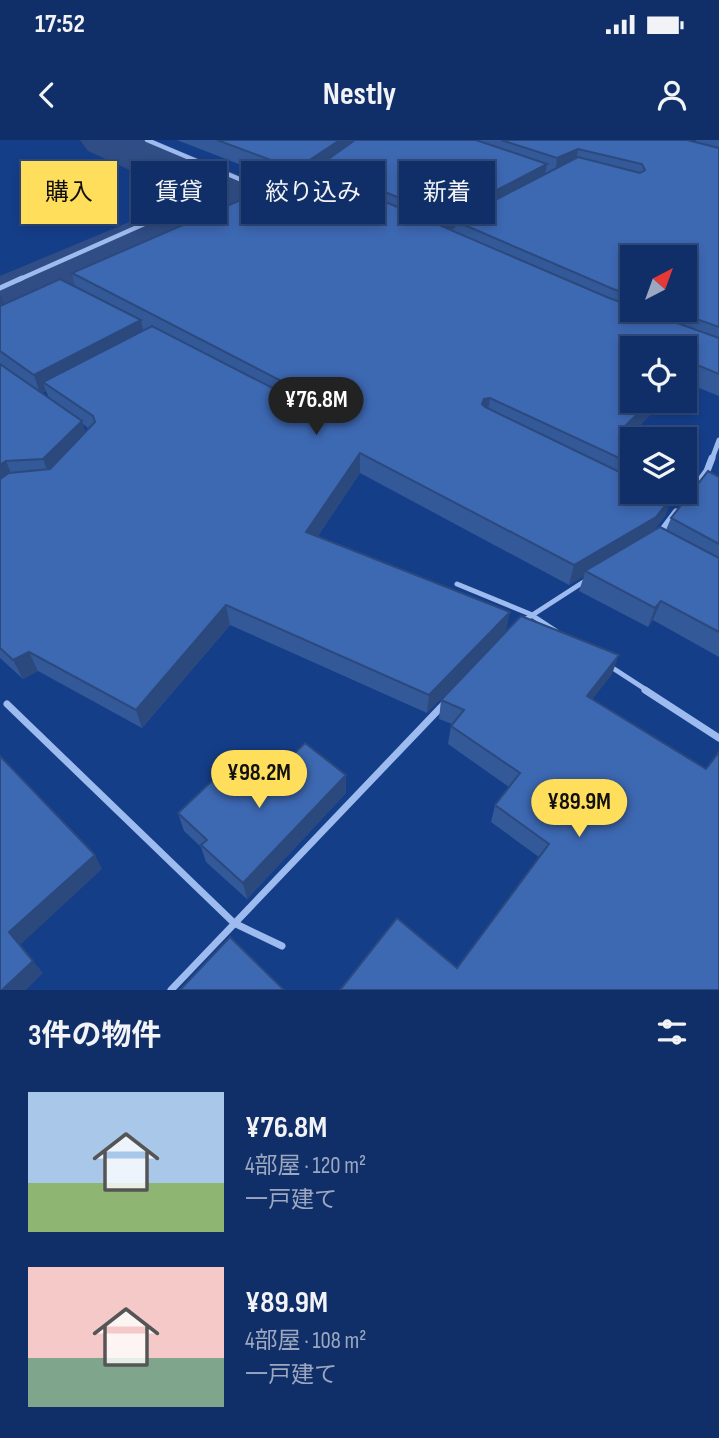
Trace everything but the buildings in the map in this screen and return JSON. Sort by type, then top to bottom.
[{"type":"street","points":[[147,140],[241,180]]},
{"type":"street","points":[[0,288],[144,224]]},
{"type":"street","points":[[697,485],[708,471],[719,440]]},
{"type":"street","points":[[665,546],[654,540],[681,504]]},
{"type":"street","points":[[662,509],[674,514]]},
{"type":"lane","points":[[513,632],[530,614],[598,574]]},
{"type":"lane","points":[[457,584],[530,614],[563,636]]},
{"type":"lane","points":[[596,657],[719,738]]},
{"type":"lane","points":[[171,990],[446,702]]},
{"type":"lane","points":[[7,704],[234,923],[282,946]]},
{"type":"waterway","points":[[0,302],[239,197],[107,140]]}]
